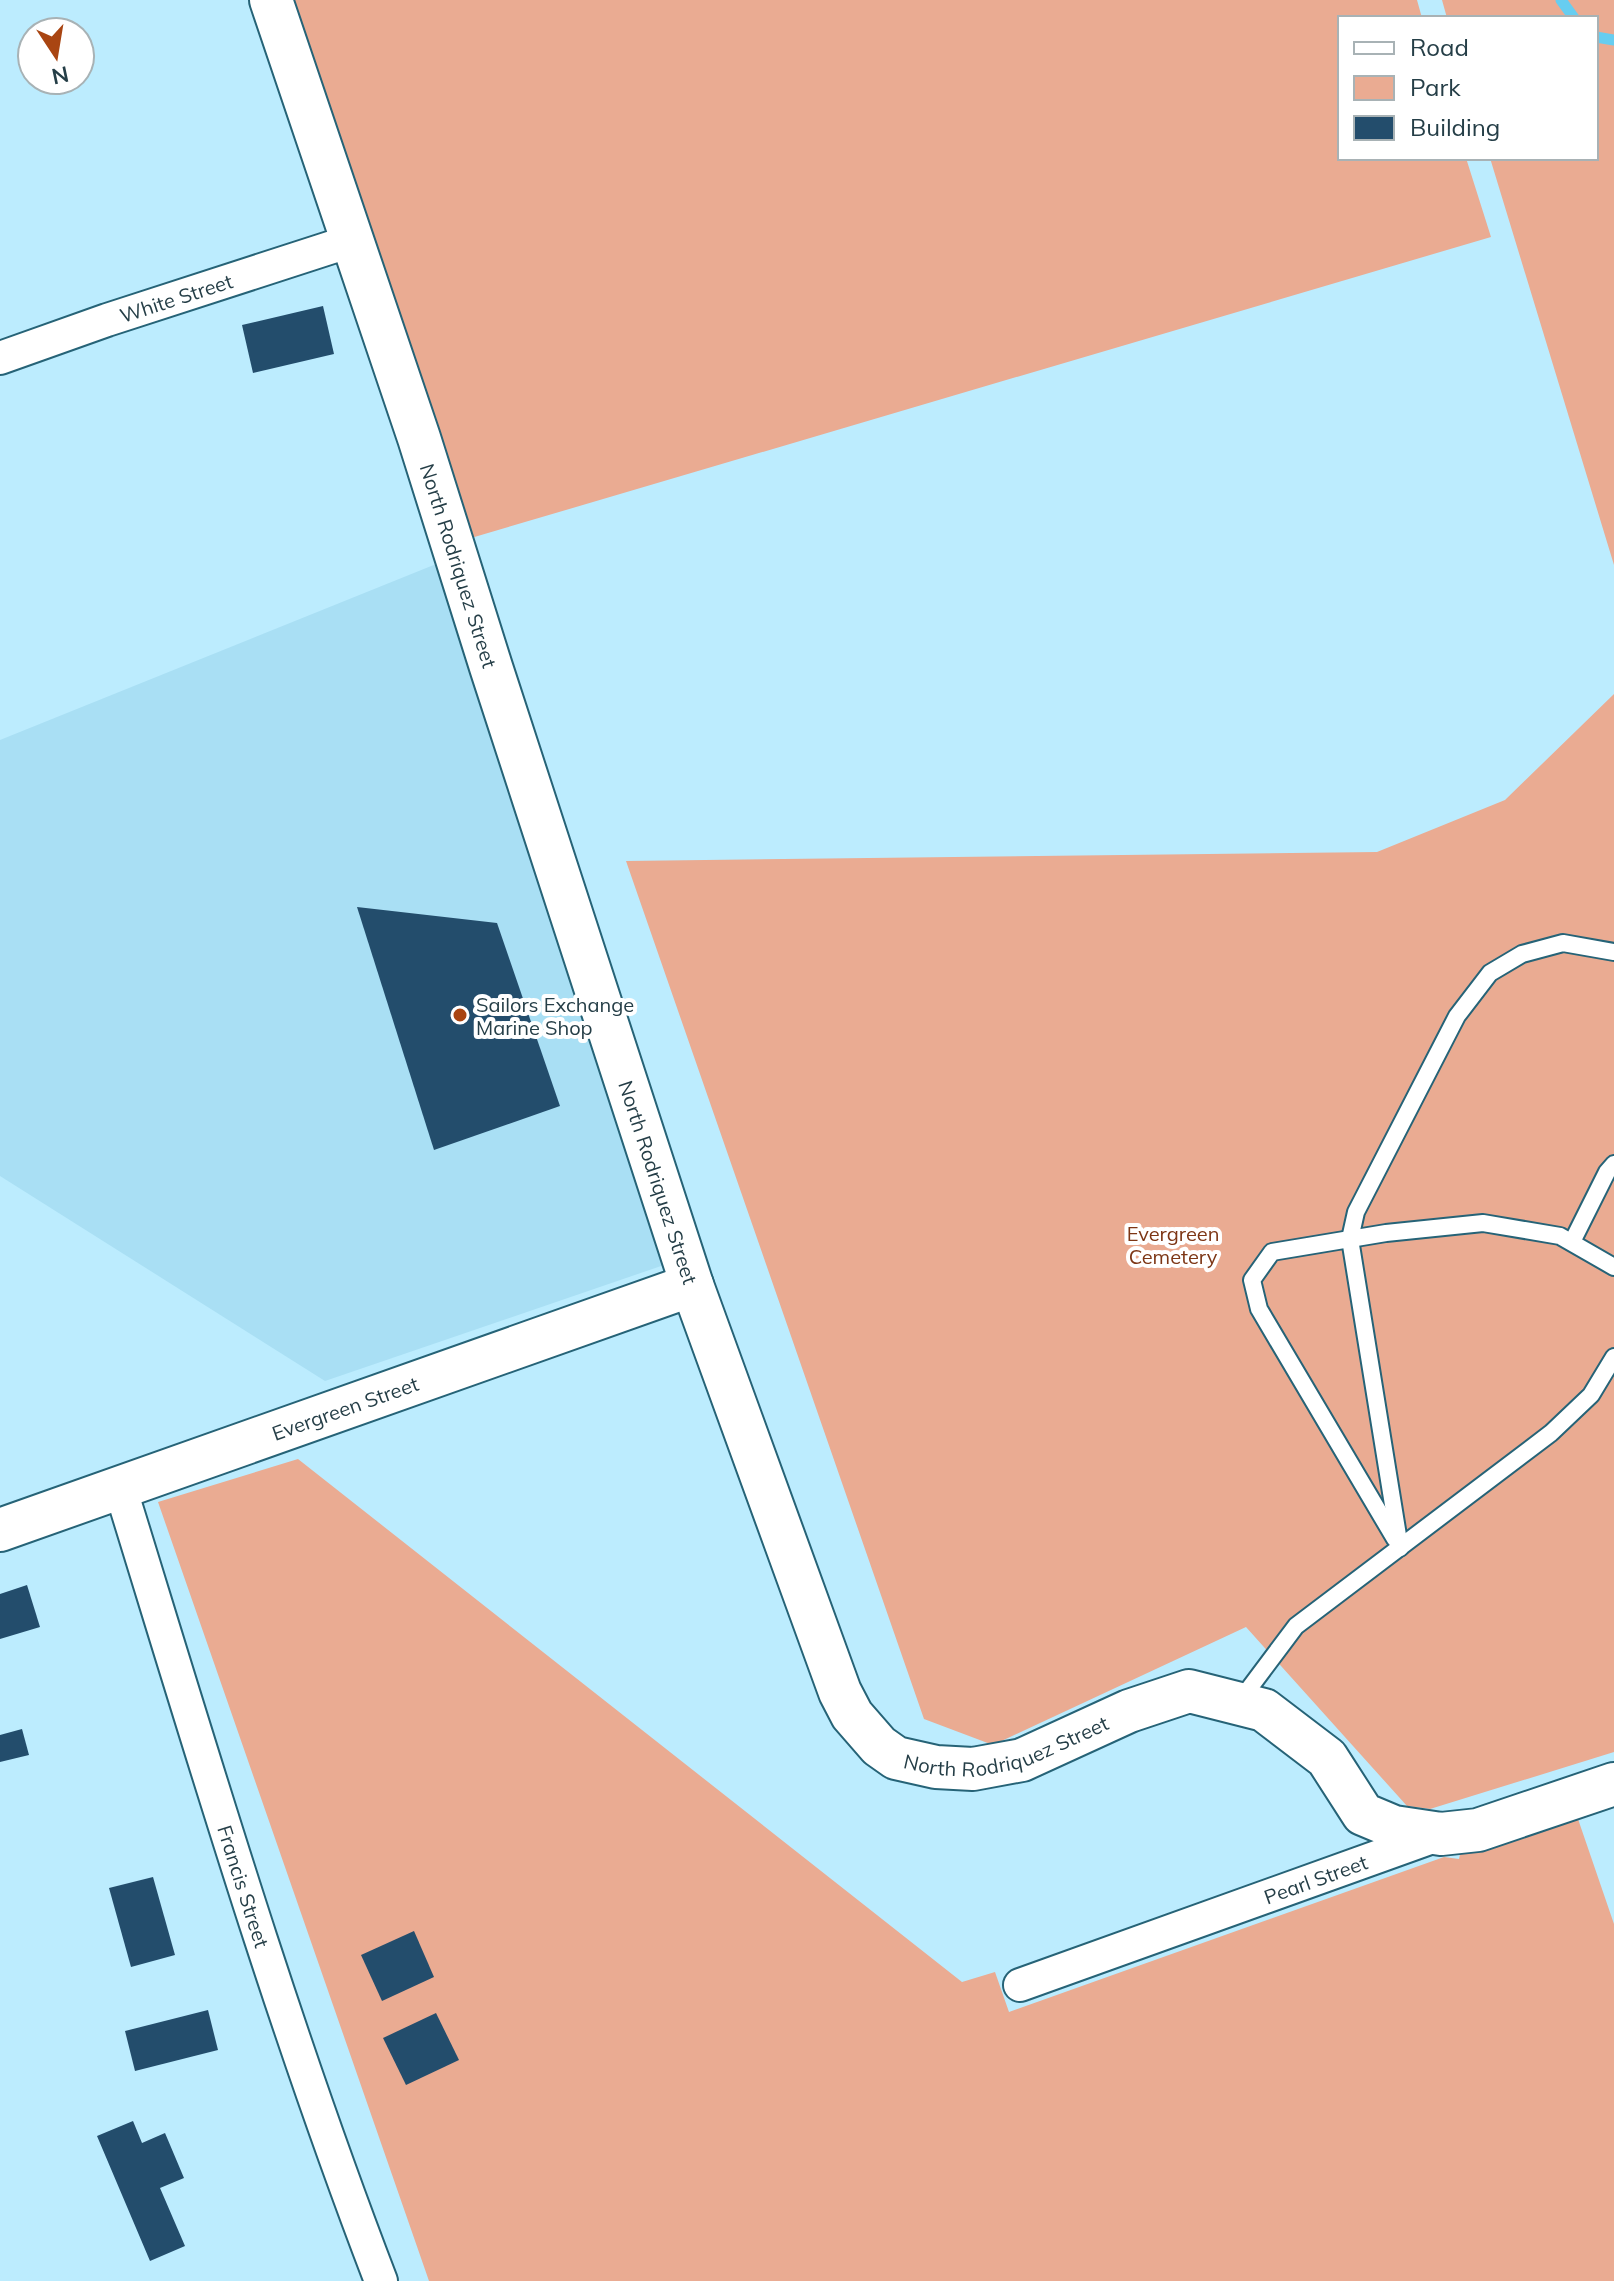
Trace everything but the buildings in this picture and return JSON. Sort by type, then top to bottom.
[{"type":"street","name":"North Rodriquez Street","points":[[271,0],[354,240],[692,1285],[840,1692],[852,1715],[879,1746],[896,1758],[936,1767],[973,1769],[1022,1760],[1129,1711],[1189,1691],[1264,1710],[1327,1758],[1363,1814],[1394,1827],[1441,1834]]},
{"type":"street","name":"White Street","points":[[0,358],[354,240]]},
{"type":"street","name":"Evergreen Street","points":[[0,1530],[692,1285]]},
{"type":"street","name":"Francis Street","points":[[120,1487],[232,1850],[312,2090],[381,2281]]},
{"type":"street","name":"Pearl Street","points":[[1020,1985],[1441,1834],[1478,1830],[1614,1784]]},
{"type":"lane","points":[[1400,1548],[1350,1239],[1356,1212],[1457,1016],[1490,973],[1522,954],[1563,943],[1614,952]]},
{"type":"lane","points":[[1572,1242],[1614,1164]]},
{"type":"lane","points":[[1400,1548],[1259,1309],[1252,1280],[1272,1252],[1483,1223],[1560,1236],[1614,1267]]},
{"type":"lane","points":[[1238,1703],[1296,1626],[1551,1433],[1591,1395],[1614,1357]]},
{"type":"shaded area","points":[[456,556],[705,1251],[325,1381],[0,1176],[0,740]]},
{"type":"green space","points":[[293,0],[1417,0],[1421,16],[1338,16],[1338,160],[1467,160],[1491,237],[471,538]]},
{"type":"green space","points":[[1442,0],[1614,0],[1614,565],[1491,160],[1598,160],[1598,16],[1446,16]]},
{"type":"green space","name":"Evergreen Cemetery","points":[[1614,694],[1614,1752],[1430,1809],[1407,1806],[1246,1627],[993,1745],[924,1719],[626,861],[1377,852],[1505,800]]},
{"type":"green space","points":[[298,1459],[962,1982],[995,1972],[1009,2012],[1444,1857],[1459,1859],[1460,1854],[1485,1851],[1578,1819],[1614,1924],[1614,2281],[429,2281],[158,1502]]},
{"type":"waterway","points":[[1561,0],[1573,16]]},
{"type":"waterway","points":[[1598,37],[1614,40]]},
{"type":"place","name":"Sailors Exchange Marine Shop","points":[[460,1015]]}]
